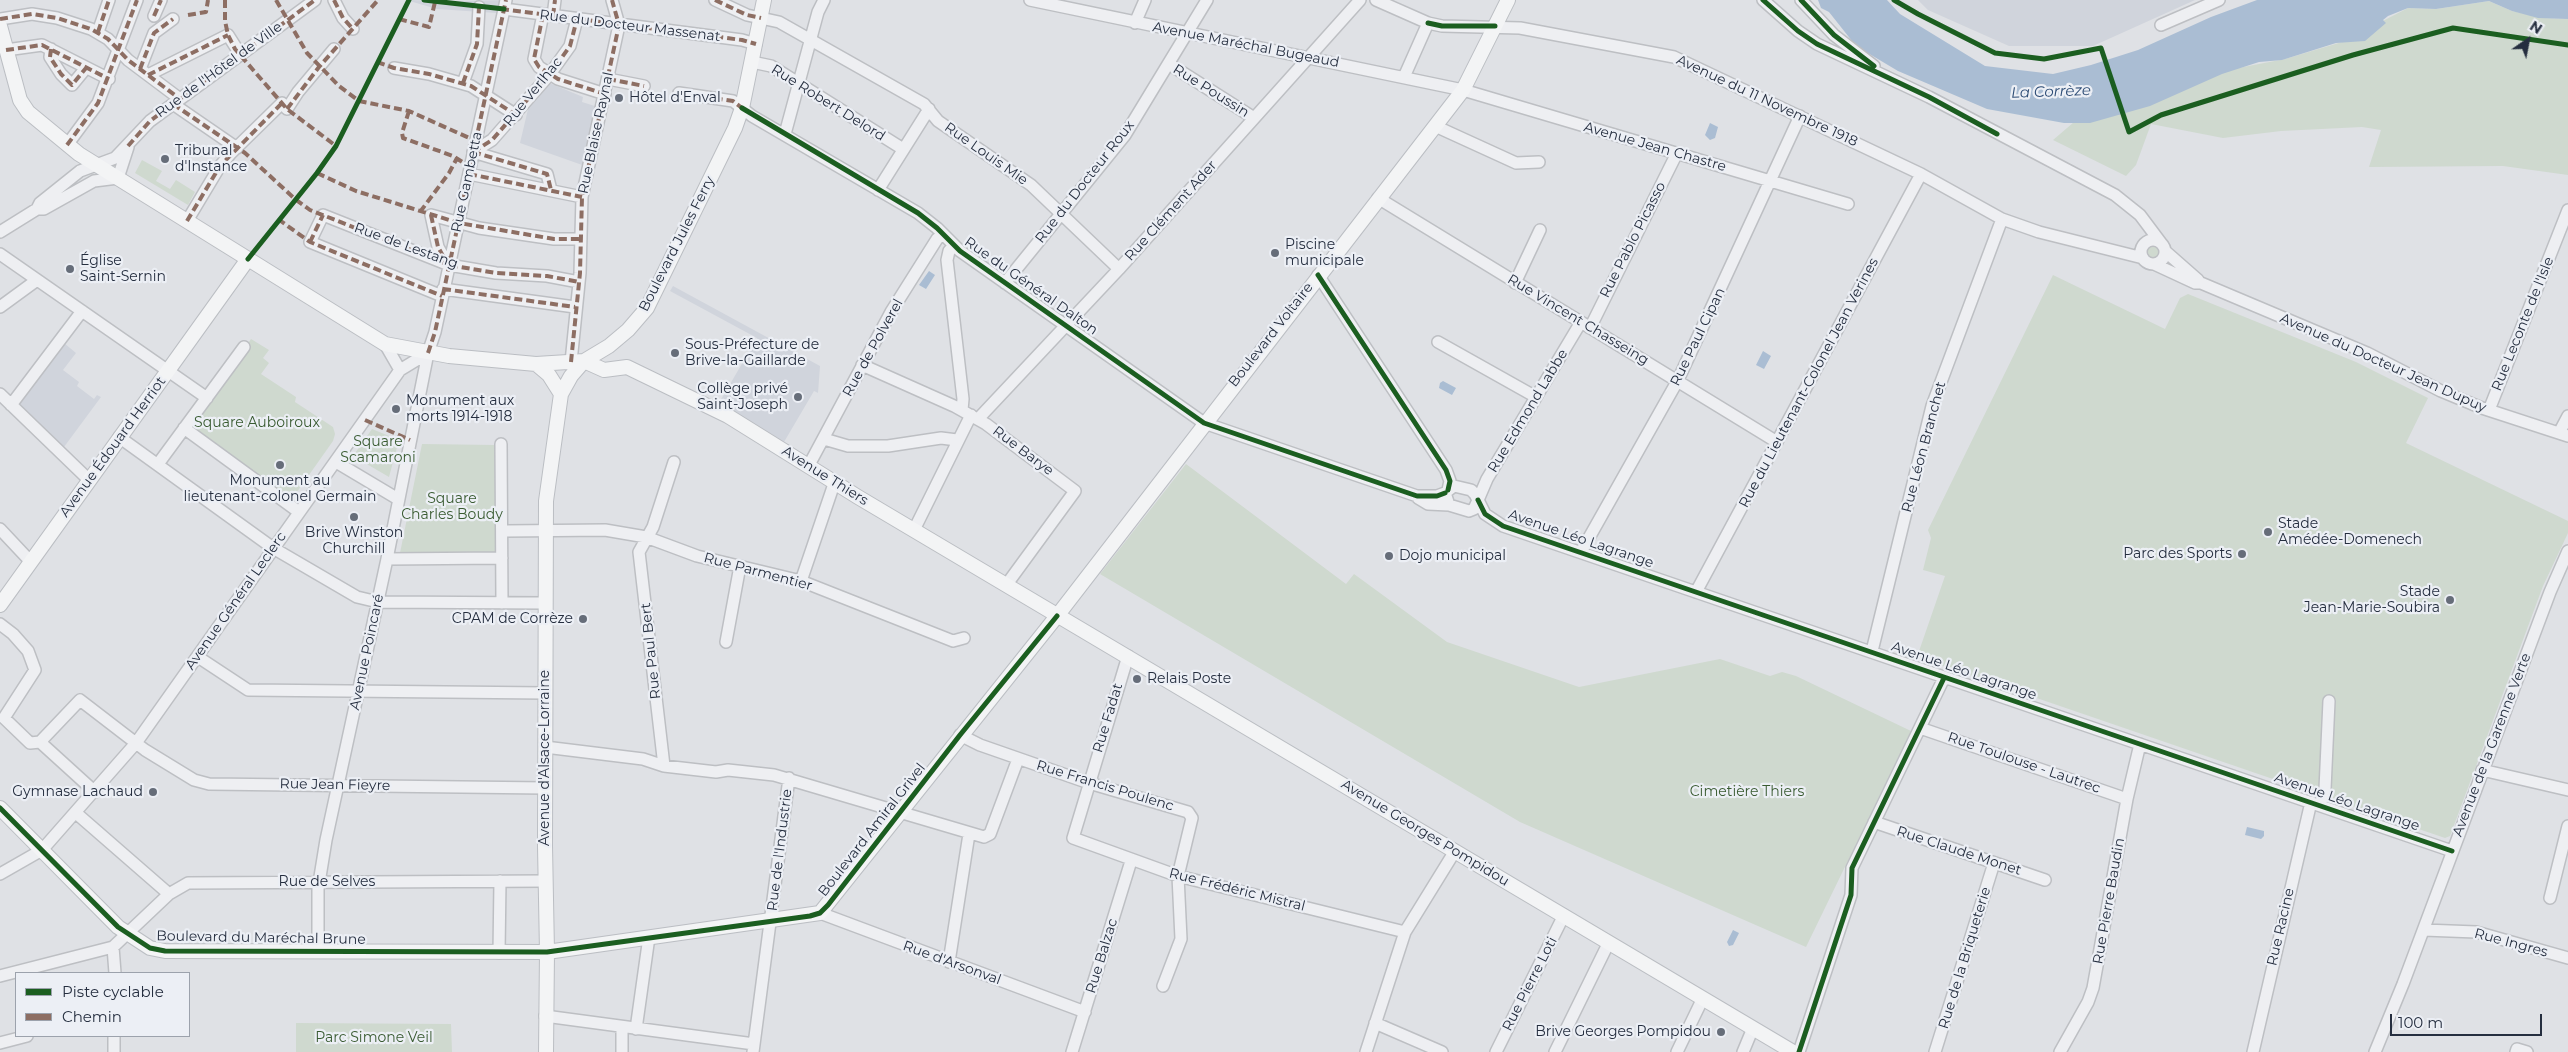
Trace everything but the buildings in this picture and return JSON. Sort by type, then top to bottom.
[{"type":"main road","name":"Boulevard Jules Ferry","points":[[0,26],[20,100],[28,112],[66,145],[385,344],[428,353],[536,364],[577,361],[609,346],[628,330],[647,308],[735,128],[742,108],[764,0]]},
{"type":"main road","name":"Boulevard Voltaire","points":[[1057,616],[1318,275],[1463,90],[1508,0]]},
{"type":"main road","name":"Avenue Édouard Herriot","points":[[227,291],[230,282],[248,259]]},
{"type":"main road","name":"Avenue Édouard Herriot","points":[[0,605],[119,437],[227,291],[250,274],[262,268]]},
{"type":"main road","points":[[536,364],[549,374],[561,394],[577,361]]},
{"type":"main road","name":"Avenue Thiers","points":[[577,361],[604,370],[627,367],[649,376],[728,416],[1057,616]]},
{"type":"main road","name":"Avenue d'Alsace-Lorraine","points":[[546,1052],[545,1016],[548,952],[545,788],[545,531],[550,464],[561,394]]},
{"type":"main road","name":"Avenue Georges Pompidou","points":[[1057,616],[1128,656],[1793,1052]]},
{"type":"main road","name":"Boulevard Amiral Grivel","points":[[548,952],[820,913],[960,735],[1057,616]]},
{"type":"main road","name":"Boulevard du Maréchal Brune","points":[[0,808],[127,935],[150,948],[165,951],[548,952]]},
{"type":"street","points":[[66,145],[98,103],[109,79],[117,49],[136,0]]},
{"type":"street","points":[[154,16],[161,0]]},
{"type":"street","name":"Rue de l'Hôtel de Ville","points":[[109,172],[150,121],[315,0]]},
{"type":"street","points":[[334,0],[343,18],[353,30]]},
{"type":"street","points":[[555,0],[548,15],[534,59],[539,67],[558,80],[605,94]]},
{"type":"street","points":[[612,0],[619,25]]},
{"type":"street","name":"Rue Louis Mie","points":[[715,0],[747,15],[779,22],[924,104],[938,121],[1031,185],[1119,269]]},
{"type":"street","points":[[786,134],[810,40],[818,12],[824,0]]},
{"type":"street","name":"Avenue Maréchal Bugeaud","points":[[1030,0],[1463,90]]},
{"type":"street","points":[[1135,23],[1145,0]]},
{"type":"street","name":"Rue du Docteur Roux","points":[[1005,283],[1125,135],[1207,0]]},
{"type":"street","name":"Rue Clément Ader","points":[[914,530],[970,415],[1066,326],[1360,0]]},
{"type":"street","name":"Avenue du 11 Novembre 1918","points":[[1376,0],[1428,23],[1442,26],[1520,28],[1674,57],[1921,174],[2002,219],[2039,232],[2143,258]]},
{"type":"street","points":[[1763,0],[1817,44],[1892,79],[2108,192],[2143,231],[2144,244],[2141,251],[2143,258],[2154,264],[2163,258],[2163,247],[2154,240],[2144,244]]},
{"type":"street","points":[[1801,0],[1834,35],[1892,79]]},
{"type":"street","points":[[2161,25],[2219,0]]},
{"type":"street","points":[[98,32],[105,1]]},
{"type":"street","name":"Rue du Docteur Massenat","points":[[505,5],[548,15],[756,44]]},
{"type":"street","name":"Rue Gambetta","points":[[428,353],[435,332],[505,5]]},
{"type":"street","points":[[463,83],[477,44],[479,7]]},
{"type":"street","points":[[0,19],[32,14],[62,19],[98,32],[176,102],[237,148]]},
{"type":"street","points":[[144,72],[154,33],[173,19]]},
{"type":"street","name":"Rue Verlhac","points":[[473,152],[492,140],[516,115],[550,74],[570,46],[577,19]]},
{"type":"street","points":[[1404,77],[1428,23]]},
{"type":"street","name":"Rue Blaise Raynal","points":[[577,361],[576,307],[579,282],[582,197],[619,25]]},
{"type":"street","points":[[144,72],[228,35],[240,54]]},
{"type":"street","points":[[6,50],[42,45],[109,79]]},
{"type":"street","points":[[51,49],[50,57],[61,74],[72,85],[86,68]]},
{"type":"street","points":[[187,221],[220,166],[298,92],[334,49]]},
{"type":"street","name":"Rue Robert Delord","points":[[752,62],[771,66],[903,149]]},
{"type":"street","name":"Rue Poussin","points":[[1169,64],[1254,118]]},
{"type":"street","points":[[394,68],[429,74],[463,83],[486,94],[516,115]]},
{"type":"street","points":[[608,79],[644,86]]},
{"type":"street","name":"Avenue Jean Chastre","points":[[1463,90],[1848,204]]},
{"type":"street","name":"Rue du Général Dalton","points":[[679,93],[733,101],[918,213],[954,246],[1204,423]]},
{"type":"street","points":[[878,190],[929,109]]},
{"type":"street","name":"Rue Paul Cipan","points":[[1581,552],[1678,380],[1800,116]]},
{"type":"street","points":[[1435,126],[1516,164],[1539,162]]},
{"type":"street","name":"Rue de l'Hôtel de Ville","points":[[109,172],[115,158],[128,146]]},
{"type":"street","points":[[473,152],[548,174],[551,190]]},
{"type":"street","name":"Rue Pablo Picasso","points":[[1585,325],[1677,153]]},
{"type":"street","points":[[0,232],[37,209],[40,203],[80,170],[109,172]]},
{"type":"street","points":[[37,209],[44,209],[109,172]]},
{"type":"street","points":[[469,174],[582,197]]},
{"type":"street","name":"Rue du Lieutenant-Colonel Jean Verines","points":[[1696,592],[1921,174]]},
{"type":"street","name":"Avenue du Docteur Jean Dupuy","points":[[2108,192],[2125,202],[2140,215],[2163,247],[2201,283],[2367,352],[2442,391],[2489,410],[2563,435]]},
{"type":"street","name":"Rue Vincent Chasseing","points":[[1378,198],[1777,442]]},
{"type":"street","name":"Rue Leconte de l'Isle","points":[[2489,410],[2568,210]]},
{"type":"street","name":"Rue de Lestang","points":[[443,293],[310,242],[323,215],[450,262],[496,274],[547,276],[579,282]]},
{"type":"street","points":[[450,262],[438,248],[431,215],[459,223],[554,239],[581,239]]},
{"type":"street","name":"Rue Léon Branchet","points":[[1872,651],[1932,406],[2002,219]]},
{"type":"street","points":[[1516,283],[1540,230]]},
{"type":"street","name":"Rue de Polverel","points":[[809,465],[891,312],[937,239],[943,234]]},
{"type":"street","points":[[954,246],[949,251],[947,260],[962,399],[970,415]]},
{"type":"street","points":[[0,254],[207,398]]},
{"type":"street","name":"Avenue du Docteur Jean Dupuy","points":[[2154,264],[2195,283],[2201,283]]},
{"type":"street","points":[[1318,275],[1446,470],[1450,481],[1446,491],[1449,505]]},
{"type":"street","points":[[0,306],[37,280]]},
{"type":"street","points":[[443,293],[576,307]]},
{"type":"street","points":[[11,405],[82,311]]},
{"type":"street","name":"Rue Edmond Labbe","points":[[1474,495],[1487,479],[1536,397],[1585,325]]},
{"type":"street","points":[[1438,342],[1536,397]]},
{"type":"street","points":[[385,344],[400,370]]},
{"type":"street","points":[[158,464],[244,347]]},
{"type":"street","name":"Avenue Général Leclerc","points":[[0,874],[42,850],[95,792],[136,743],[400,370],[428,353]]},
{"type":"street","name":"Avenue Poincaré","points":[[318,951],[319,882],[428,353]]},
{"type":"street","name":"Rue Barye","points":[[862,365],[970,415],[1075,491],[1007,584]]},
{"type":"street","points":[[0,394],[89,480]]},
{"type":"street","points":[[2563,435],[2568,416]]},
{"type":"street","points":[[1204,423],[1417,496],[1438,496],[1454,486],[1459,486],[1474,495],[1474,509],[1470,511]]},
{"type":"street","points":[[184,428],[299,512]]},
{"type":"street","points":[[119,437],[273,548],[357,597],[378,602],[545,603]]},
{"type":"street","points":[[824,439],[848,446],[888,446],[941,438],[957,440]]},
{"type":"street","points":[[501,444],[502,603]]},
{"type":"street","points":[[336,462],[398,499]]},
{"type":"street","name":"Rue Paul Bert","points":[[664,766],[639,552],[646,536],[654,527],[674,462]]},
{"type":"street","points":[[801,581],[835,481]]},
{"type":"street","name":"Avenue Léo Lagrange","points":[[1474,495],[1484,514],[1503,526],[2452,851]]},
{"type":"street","points":[[1417,496],[1420,501],[1428,504],[1449,505],[1470,511],[1487,524],[1503,526]]},
{"type":"street","points":[[0,530],[31,562]]},
{"type":"street","name":"Rue Parmentier","points":[[506,530],[604,530],[646,536],[696,556],[801,581],[953,642],[964,638]]},
{"type":"street","name":"Avenue de la Garenne Verte","points":[[2375,1052],[2424,930],[2482,770],[2550,592],[2568,552]]},
{"type":"street","points":[[387,559],[502,558]]},
{"type":"street","points":[[726,642],[740,566]]},
{"type":"street","points":[[0,624],[13,634],[28,651],[35,670],[4,718],[30,743],[40,742],[95,792]]},
{"type":"street","points":[[198,656],[248,690],[545,693]]},
{"type":"street","name":"Rue Fadat","points":[[1072,838],[1128,656]]},
{"type":"street","points":[[1799,1052],[1851,895],[1852,868],[1944,678]]},
{"type":"street","name":"Rue Jean Fieyre","points":[[40,742],[80,700],[136,743],[194,780],[208,784],[545,788]]},
{"type":"street","name":"Rue Racine","points":[[2253,1052],[2315,804],[2325,789],[2328,701]]},
{"type":"street","name":"Rue Toulouse - Lautrec","points":[[1920,728],[2127,799]]},
{"type":"street","name":"Rue Francis Poulenc","points":[[960,735],[980,745],[1089,783],[1188,812],[1192,818],[1178,876],[1180,939],[1164,986]]},
{"type":"street","name":"Rue Pierre Baudin","points":[[2060,1052],[2088,1002],[2093,988],[2127,799],[2140,744]]},
{"type":"street","points":[[545,748],[643,759],[648,763],[664,766],[716,772],[743,771],[789,778],[984,837],[990,834],[1018,758]]},
{"type":"street","points":[[2482,770],[2568,790]]},
{"type":"street","name":"Rue de l'Industrie","points":[[754,1048],[772,921],[789,778]]},
{"type":"street","points":[[76,813],[169,894]]},
{"type":"street","name":"Rue Claude Monet","points":[[1874,822],[2045,880]]},
{"type":"street","points":[[2550,898],[2568,826]]},
{"type":"street","points":[[950,962],[969,834]]},
{"type":"street","name":"Rue Frédéric Mistral","points":[[1072,838],[1131,861],[1178,876],[1405,932]]},
{"type":"street","points":[[1366,1052],[1405,932],[1456,851]]},
{"type":"street","name":"Rue Balzac","points":[[1072,1052],[1131,861]]},
{"type":"street","name":"Rue de la Briqueterie","points":[[1935,1052],[1994,863]]},
{"type":"street","points":[[499,953],[500,881]]},
{"type":"street","name":"Rue de Selves","points":[[113,947],[169,894],[188,883],[546,881]]},
{"type":"street","name":"Rue d'Arsonval","points":[[820,913],[1084,1012]]},
{"type":"street","name":"Rue Pierre Loti","points":[[1496,1052],[1564,915]]},
{"type":"street","name":"Rue Ingres","points":[[2424,930],[2476,932],[2568,958]]},
{"type":"street","points":[[636,1029],[649,938]]},
{"type":"street","points":[[1555,1052],[1609,942]]},
{"type":"street","points":[[16,972],[113,947],[114,972]]},
{"type":"street","points":[[0,976],[15,972]]},
{"type":"street","points":[[1677,1052],[1704,998]]},
{"type":"street","points":[[545,1016],[754,1048]]},
{"type":"street","points":[[1375,1023],[1442,1052]]},
{"type":"street","points":[[622,1027],[622,1052]]},
{"type":"street","points":[[1743,1052],[1752,1028]]},
{"type":"street","points":[[0,1043],[23,1037]]},
{"type":"street","points":[[114,1037],[114,1052]]},
{"type":"street","points":[[2516,1052],[2516,1049],[2527,1052]]},
{"type":"shaded area","points":[[406,0],[506,0],[503,15],[437,9]]},
{"type":"shaded area","points":[[1918,0],[2195,0],[2093,46],[2009,46],[1928,10]]},
{"type":"shaded area","points":[[547,82],[583,97],[582,102],[598,107],[585,166],[520,143],[529,105]]},
{"type":"shaded area","points":[[673,286],[820,366],[818,393],[814,391],[784,442],[719,403],[757,338],[670,291]]},
{"type":"shaded area","points":[[64,343],[76,353],[63,370],[79,382],[77,386],[94,399],[97,395],[101,397],[64,447],[17,405]]},
{"type":"green space","points":[[2489,1],[2512,11],[2545,18],[2568,19],[2568,175],[2503,166],[2369,167],[2381,130],[2362,127],[2281,131],[2223,138],[2151,124],[2136,165],[2126,176],[2053,140],[2108,93],[2285,59],[2342,42],[2408,8],[2436,9]]},
{"type":"green space","points":[[142,160],[162,171],[156,181],[170,189],[176,180],[195,192],[188,205],[135,173]]},
{"type":"green space","points":[[2154,245],[2159,247],[2161,252],[2159,257],[2154,259],[2149,257],[2147,252],[2149,247]]},
{"type":"green space","name":"Parc des Sports","points":[[2053,275],[2165,329],[2180,298],[2188,294],[2356,362],[2428,398],[2406,443],[2568,521],[2568,533],[2543,586],[2450,836],[2445,838],[1917,657],[1945,576],[1923,570],[1931,538],[1928,530]]},
{"type":"green space","name":"Square Auboiroux","points":[[251,339],[269,350],[263,358],[269,363],[261,374],[296,397],[295,402],[333,427],[335,434],[333,441],[292,499],[191,427]]},
{"type":"green space","name":"Square Scamaroni","points":[[372,429],[399,440],[389,477],[353,456]]},
{"type":"green space","name":"Square Charles Boudy","points":[[422,444],[495,445],[495,553],[400,553]]},
{"type":"green space","name":"Cimetière Thiers","points":[[1186,464],[1346,584],[1354,574],[1447,642],[1579,687],[1720,659],[1770,676],[1782,672],[1796,676],[1911,731],[1806,947],[1520,822],[1100,574]]},
{"type":"green space","name":"Parc Simone Veil","points":[[296,1023],[451,1024],[452,1052],[296,1052]]},
{"type":"water","name":"La Corrèze","points":[[1818,0],[1887,0],[1900,14],[1985,66],[2053,74],[2091,65],[2138,50],[2211,17],[2257,0],[2568,0],[2568,19],[2538,18],[2512,11],[2489,1],[2436,9],[2408,8],[2388,16],[2383,20],[2386,23],[2365,41],[2336,43],[2282,60],[2259,62],[2222,74],[2150,106],[2090,123],[2064,123],[1987,109],[1898,71],[1856,46],[1829,12],[1821,8]]},
{"type":"water","points":[[1710,123],[1718,127],[1715,138],[1710,140],[1705,135]]},
{"type":"water","points":[[929,271],[935,275],[926,289],[919,285]]},
{"type":"water","points":[[1763,351],[1771,356],[1764,369],[1756,365]]},
{"type":"water","points":[[1443,381],[1456,388],[1452,395],[1439,388],[1440,383]]},
{"type":"water","points":[[2247,827],[2264,831],[2264,836],[2261,839],[2245,835]]},
{"type":"water","points":[[1733,930],[1739,933],[1733,945],[1729,946],[1727,942]]},
{"type":"marked path","points":[[98,32],[109,0]]},
{"type":"marked path","points":[[67,145],[98,103],[137,0]]},
{"type":"marked path","points":[[154,16],[161,0]]},
{"type":"marked path","points":[[188,15],[206,12],[208,0]]},
{"type":"marked path","points":[[225,0],[225,21],[228,35],[235,49],[287,109],[336,146]]},
{"type":"marked path","points":[[276,0],[307,53],[339,86],[359,101],[409,111],[476,141]]},
{"type":"marked path","points":[[128,146],[150,121],[315,0]]},
{"type":"marked path","points":[[334,0],[343,18],[353,29]]},
{"type":"marked path","points":[[287,109],[319,67],[378,0]]},
{"type":"marked path","points":[[428,353],[435,332],[506,0]]},
{"type":"marked path","points":[[553,16],[555,0]]},
{"type":"marked path","points":[[571,362],[580,273],[582,197],[619,25],[612,0]]},
{"type":"marked path","points":[[715,0],[747,15],[761,18]]},
{"type":"marked path","points":[[399,19],[429,27],[435,2]]},
{"type":"marked path","points":[[463,83],[477,44],[479,7]]},
{"type":"marked path","points":[[501,9],[742,40],[756,44]]},
{"type":"marked path","points":[[0,19],[32,14],[57,18],[91,29],[108,39],[128,60],[180,99]]},
{"type":"marked path","points":[[543,14],[534,59],[539,67],[558,79],[605,94]]},
{"type":"marked path","points":[[140,69],[154,33],[173,19]]},
{"type":"marked path","points":[[473,152],[492,140],[550,74],[570,46],[577,19]]},
{"type":"marked path","points":[[148,75],[228,35]]},
{"type":"marked path","points":[[6,50],[42,45],[109,79]]},
{"type":"marked path","points":[[51,49],[50,57],[61,74],[72,85],[86,68]]},
{"type":"marked path","points":[[377,62],[394,68],[429,74],[471,86],[516,115]]},
{"type":"marked path","points":[[608,79],[644,86]]},
{"type":"marked path","points":[[679,93],[733,101],[742,108]]},
{"type":"marked path","points":[[187,221],[220,166],[282,103]]},
{"type":"marked path","points":[[173,104],[245,153],[295,199],[310,210],[449,265],[496,273],[547,276],[579,282]]},
{"type":"marked path","points":[[409,111],[402,133],[403,138],[453,156],[470,167]]},
{"type":"marked path","points":[[473,152],[547,174],[551,190]]},
{"type":"marked path","points":[[420,212],[449,173],[457,158]]},
{"type":"marked path","points":[[317,173],[356,191],[459,223],[554,239],[581,239]]},
{"type":"marked path","points":[[469,174],[582,197]]},
{"type":"marked path","points":[[310,242],[323,215]]},
{"type":"marked path","points":[[431,215],[438,247],[443,256],[450,259]]},
{"type":"marked path","points":[[278,219],[310,242],[442,296]]},
{"type":"marked path","points":[[443,289],[575,307]]},
{"type":"marked path","points":[[365,420],[410,440]]},
{"type":"cycle path","points":[[248,259],[317,173],[336,146],[409,0]]},
{"type":"cycle path","points":[[424,0],[504,9]]},
{"type":"cycle path","points":[[1763,0],[1798,31],[1817,44],[1929,97],[1997,134]]},
{"type":"cycle path","points":[[1801,0],[1834,35],[1874,66]]},
{"type":"cycle path","points":[[1894,0],[1995,53],[2044,59],[2101,48],[2129,132],[2161,115],[2353,55],[2453,28],[2568,45]]},
{"type":"cycle path","points":[[1428,23],[1442,26],[1495,26]]},
{"type":"cycle path","points":[[742,108],[918,213],[937,228],[960,251],[1204,423],[1417,496],[1437,496],[1445,493]]},
{"type":"cycle path","points":[[1318,275],[1446,470],[1450,481],[1448,490]]},
{"type":"cycle path","points":[[1478,500],[1485,514],[1503,526],[2452,851]]},
{"type":"cycle path","points":[[0,808],[118,927],[150,948],[165,951],[547,952],[810,916],[820,913],[828,905],[960,735],[1057,616]]},
{"type":"cycle path","points":[[1799,1052],[1851,895],[1852,868],[1944,678]]},
{"type":"place","name":"Hôtel d'Enval","points":[[619,98]]},
{"type":"place","name":"Tribunal d'Instance","points":[[165,159]]},
{"type":"place","name":"Piscine municipale","points":[[1275,253]]},
{"type":"place","name":"Église Saint-Sernin","points":[[70,269]]},
{"type":"place","name":"Sous-Préfecture de Brive-la-Gaillarde","points":[[675,353]]},
{"type":"place","name":"Collège privé Saint-Joseph","points":[[798,397]]},
{"type":"place","name":"Monument aux morts 1914-1918","points":[[396,409]]},
{"type":"place","name":"Monument au lieutenant-colonel Germain","points":[[280,465]]},
{"type":"place","name":"Brive Winston Churchill","points":[[354,517]]},
{"type":"place","name":"Stade Amédée-Domenech","points":[[2268,532]]},
{"type":"place","name":"Parc des Sports","points":[[2242,554]]},
{"type":"place","name":"Dojo municipal","points":[[1389,556]]},
{"type":"place","name":"Stade Jean-Marie-Soubira","points":[[2450,600]]},
{"type":"place","name":"CPAM de Corrèze","points":[[583,619]]},
{"type":"place","name":"Relais Poste","points":[[1137,679]]},
{"type":"place","name":"Gymnase Lachaud","points":[[153,792]]},
{"type":"place","name":"Brive Georges Pompidou","points":[[1721,1032]]}]
